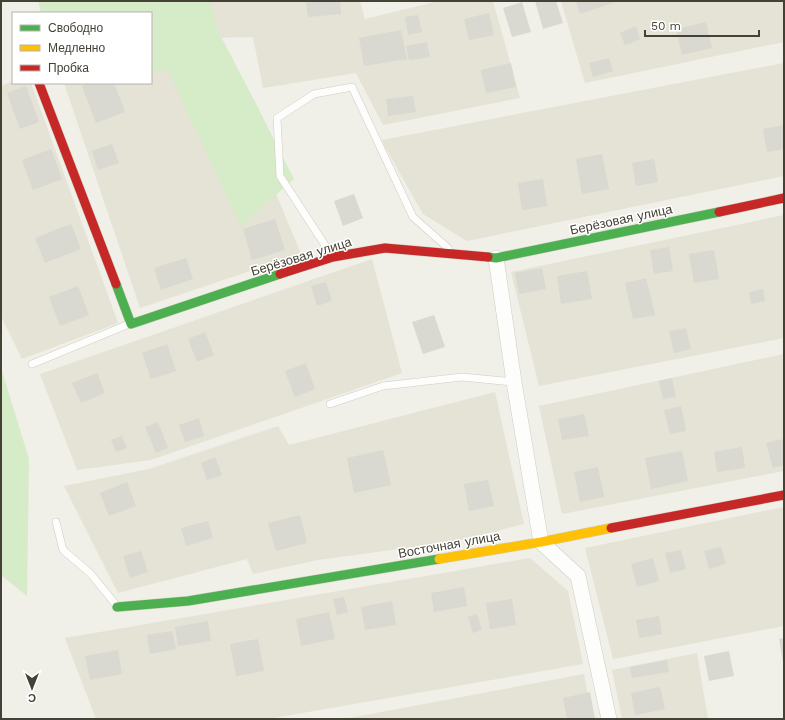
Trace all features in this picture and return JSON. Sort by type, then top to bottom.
[{"type":"street","points":[[39,84],[131,324]]},
{"type":"street","name":"Берёзовая улица","points":[[131,324],[333,257],[354,252],[385,248],[496,258],[784,198]]},
{"type":"street","points":[[496,258],[514,382],[541,542],[578,576],[609,719]]},
{"type":"street","name":"Восточная улица","points":[[117,607],[188,601],[541,542],[784,495]]},
{"type":"lane","points":[[333,257],[280,176],[277,118],[314,94],[352,87],[413,217],[455,254]]},
{"type":"lane","points":[[32,364],[131,324]]},
{"type":"lane","points":[[330,404],[383,386],[462,378],[514,382]]},
{"type":"lane","points":[[56,522],[62,550],[90,573],[117,607]]},
{"type":"shaded area","points":[[210,1],[360,1],[365,19],[439,1],[493,1],[520,98],[383,125],[356,73],[263,88],[253,37],[209,38]]},
{"type":"shaded area","points":[[561,1],[784,1],[784,42],[585,83]]},
{"type":"shaded area","points":[[152,48],[262,160],[301,254],[140,308],[64,84],[152,84]]},
{"type":"shaded area","points":[[784,63],[784,176],[467,241],[423,214],[382,140]]},
{"type":"shaded area","points":[[12,81],[12,84],[31,84],[118,323],[22,359],[1,316],[1,86]]},
{"type":"shaded area","points":[[784,215],[784,338],[539,386],[511,272]]},
{"type":"shaded area","points":[[372,259],[402,373],[151,460],[77,470],[40,374]]},
{"type":"shaded area","points":[[784,354],[784,471],[562,514],[539,406]]},
{"type":"shaded area","points":[[495,392],[524,524],[457,541],[318,560],[253,574],[247,559],[118,593],[64,486],[149,469],[278,426],[289,445]]},
{"type":"shaded area","points":[[784,507],[784,626],[613,659],[585,548]]},
{"type":"shaded area","points":[[530,558],[568,591],[583,664],[268,719],[96,719],[65,638]]},
{"type":"shaded area","points":[[697,653],[708,719],[622,719],[612,670]]},
{"type":"shaded area","points":[[584,674],[592,719],[344,719]]},
{"type":"green space","points":[[38,1],[210,1],[217,29],[294,179],[241,226],[167,69],[152,73],[152,12],[41,12]]},
{"type":"green space","points":[[1,368],[29,459],[27,596],[1,575]]},
{"type":"building","points":[[306,1],[340,1],[341,14],[308,17]]},
{"type":"building","points":[[535,1],[556,1],[563,23],[543,29]]},
{"type":"building","points":[[576,1],[619,1],[580,14]]},
{"type":"building","points":[[522,2],[531,32],[512,37],[503,8]]},
{"type":"building","points":[[489,13],[494,35],[469,40],[464,19]]},
{"type":"building","points":[[418,15],[422,32],[408,35],[405,17]]},
{"type":"building","points":[[706,22],[712,48],[682,55],[676,29]]},
{"type":"building","points":[[636,26],[640,39],[625,45],[620,33]]},
{"type":"building","points":[[401,30],[407,59],[364,66],[359,38]]},
{"type":"building","points":[[427,42],[430,57],[409,60],[406,46]]},
{"type":"building","points":[[609,58],[613,71],[593,77],[589,63]]},
{"type":"building","points":[[511,63],[516,87],[486,93],[481,70]]},
{"type":"building","points":[[87,84],[114,84],[125,112],[96,123],[82,86]]},
{"type":"building","points":[[26,86],[39,122],[20,129],[7,93]]},
{"type":"building","points":[[413,96],[416,112],[388,116],[386,99]]},
{"type":"building","points":[[784,125],[784,149],[767,152],[763,129]]},
{"type":"building","points":[[112,144],[119,163],[98,170],[92,151]]},
{"type":"building","points":[[51,149],[62,179],[33,190],[22,160]]},
{"type":"building","points":[[602,154],[609,189],[582,194],[576,159]]},
{"type":"building","points":[[654,159],[658,182],[636,186],[632,163]]},
{"type":"building","points":[[543,179],[547,206],[522,210],[518,183]]},
{"type":"building","points":[[354,194],[363,218],[343,226],[334,201]]},
{"type":"building","points":[[275,219],[285,250],[252,260],[243,229]]},
{"type":"building","points":[[71,224],[81,249],[45,263],[35,238]]},
{"type":"building","points":[[669,247],[673,271],[654,274],[650,250]]},
{"type":"building","points":[[714,250],[719,279],[694,283],[689,254]]},
{"type":"building","points":[[186,258],[193,279],[161,290],[154,268]]},
{"type":"building","points":[[542,268],[546,289],[519,294],[515,273]]},
{"type":"building","points":[[587,271],[592,299],[561,304],[557,276]]},
{"type":"building","points":[[646,278],[655,315],[633,319],[625,283]]},
{"type":"building","points":[[326,282],[332,301],[317,306],[311,286]]},
{"type":"building","points":[[78,286],[89,315],[60,326],[49,297]]},
{"type":"building","points":[[763,289],[765,301],[751,304],[749,292]]},
{"type":"building","points":[[434,315],[445,347],[423,354],[412,322]]},
{"type":"building","points":[[686,328],[691,349],[674,353],[669,331]]},
{"type":"building","points":[[205,332],[214,355],[197,362],[188,339]]},
{"type":"building","points":[[167,344],[176,371],[151,379],[142,353]]},
{"type":"building","points":[[306,363],[315,389],[295,397],[285,371]]},
{"type":"building","points":[[97,373],[105,393],[81,403],[72,383]]},
{"type":"building","points":[[672,378],[676,397],[663,399],[659,381]]},
{"type":"building","points":[[681,406],[686,431],[670,434],[664,410]]},
{"type":"building","points":[[584,414],[589,436],[562,440],[558,419]]},
{"type":"building","points":[[199,418],[204,436],[185,442],[179,425]]},
{"type":"building","points":[[158,422],[168,448],[156,453],[145,427]]},
{"type":"building","points":[[122,436],[127,448],[116,452],[111,440]]},
{"type":"building","points":[[782,439],[784,446],[784,465],[773,468],[766,443]]},
{"type":"building","points":[[742,447],[745,468],[717,472],[714,452]]},
{"type":"building","points":[[383,450],[391,485],[354,493],[347,458]]},
{"type":"building","points":[[682,451],[688,481],[651,489],[645,458]]},
{"type":"building","points":[[215,457],[222,475],[207,480],[201,463]]},
{"type":"building","points":[[598,467],[604,497],[580,502],[574,472]]},
{"type":"building","points":[[488,480],[494,506],[469,511],[464,484]]},
{"type":"building","points":[[127,482],[136,506],[109,516],[100,493]]},
{"type":"building","points":[[300,515],[307,543],[276,551],[268,523]]},
{"type":"building","points":[[208,521],[213,538],[186,546],[181,528]]},
{"type":"building","points":[[721,547],[726,564],[709,569],[704,551]]},
{"type":"building","points":[[681,550],[686,569],[670,573],[665,553]]},
{"type":"building","points":[[141,551],[148,572],[130,578],[123,556]]},
{"type":"building","points":[[653,558],[659,581],[637,587],[631,564]]},
{"type":"building","points":[[464,587],[467,606],[434,612],[431,593]]},
{"type":"building","points":[[344,597],[348,612],[337,615],[333,599]]},
{"type":"building","points":[[512,599],[516,625],[490,629],[486,603]]},
{"type":"building","points":[[392,601],[396,625],[365,630],[361,607]]},
{"type":"building","points":[[329,612],[335,639],[301,646],[296,619]]},
{"type":"building","points":[[477,614],[482,630],[473,633],[468,617]]},
{"type":"building","points":[[659,616],[662,634],[639,638],[636,620]]},
{"type":"building","points":[[208,621],[211,641],[178,646],[175,627]]},
{"type":"building","points":[[172,631],[176,649],[150,654],[147,635]]},
{"type":"building","points":[[784,638],[784,662],[783,662],[779,639]]},
{"type":"building","points":[[258,639],[264,671],[236,676],[230,644]]},
{"type":"building","points":[[118,650],[122,674],[90,680],[85,656]]},
{"type":"building","points":[[729,651],[734,676],[709,681],[704,656]]},
{"type":"building","points":[[667,660],[669,672],[632,678],[630,667]]},
{"type":"building","points":[[660,687],[665,709],[635,715],[631,693]]},
{"type":"building","points":[[590,692],[595,719],[567,719],[563,698]]},
{"type":"traffic: fast","points":[[488,257],[496,258],[719,212]]},
{"type":"traffic: fast","points":[[116,284],[131,324],[280,274]]},
{"type":"traffic: fast","points":[[117,607],[188,601],[439,559]]},
{"type":"traffic: slow","points":[[439,559],[541,542],[611,528]]},
{"type":"traffic: jam","points":[[39,84],[116,284]]},
{"type":"traffic: jam","points":[[719,212],[784,198]]},
{"type":"traffic: jam","points":[[280,274],[333,257],[385,248],[488,257]]},
{"type":"traffic: jam","points":[[611,528],[784,495]]}]
